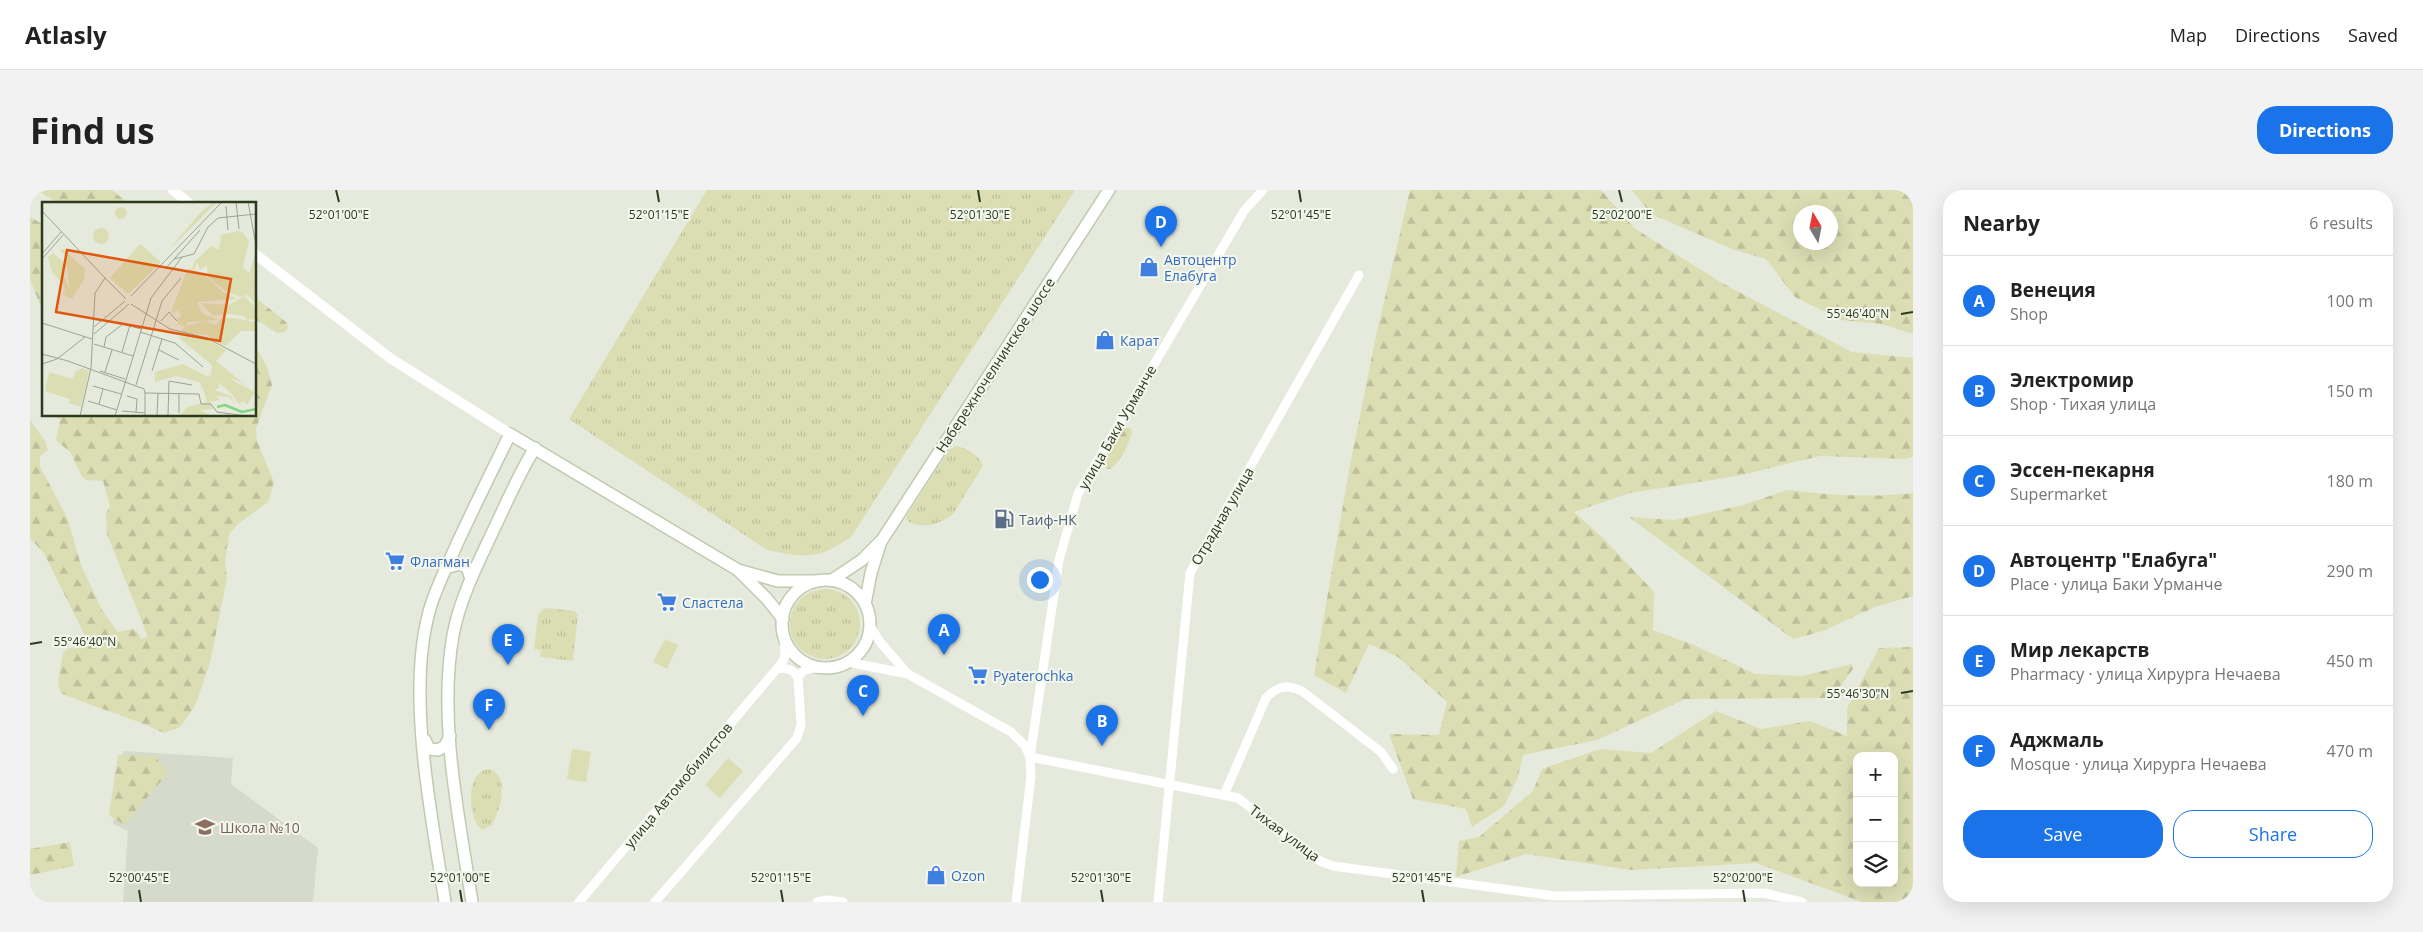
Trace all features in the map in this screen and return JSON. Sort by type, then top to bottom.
[{"type":"main road","name":"Набережночелнинское шоссе","points":[[832,580],[862,560],[882,540],[1109,190]]},
{"type":"main road","points":[[445,902],[429,800],[423,736],[421,689],[424,632],[428,615],[446,568],[510,434],[738,570],[767,599],[782,619]]},
{"type":"main road","points":[[472,902],[455,793],[450,735],[449,691],[453,635],[459,610],[471,579],[535,448]]},
{"type":"main road","name":"Набережночелнинское шоссе","points":[[865,604],[871,573],[882,540]]},
{"type":"main road","points":[[446,568],[459,564],[467,568],[471,579]]},
{"type":"main road","points":[[738,570],[778,581],[832,580],[852,588],[865,604],[870,626],[864,647],[848,662],[827,668],[818,667],[800,660],[784,637],[782,619],[785,609],[794,595],[806,585],[816,581]]},
{"type":"main road","points":[[423,736],[429,748],[438,750],[445,746],[450,735]]},
{"type":"street","points":[[173,190],[188,202]]},
{"type":"street","name":"улица Баки Урманче","points":[[1016,902],[1031,776],[1030,757],[1059,560],[1078,494],[1244,211],[1264,190]]},
{"type":"street","points":[[256,255],[390,358],[510,434]]},
{"type":"street","name":"Отрадная улица","points":[[1158,902],[1190,573],[1359,275]]},
{"type":"street","points":[[870,626],[880,642],[908,674]]},
{"type":"street","name":"улица Автомобилистов","points":[[579,902],[778,669],[785,657],[784,637]]},
{"type":"street","points":[[848,662],[908,674],[1011,732],[1025,746],[1030,757]]},
{"type":"street","points":[[798,678],[806,669],[827,668]]},
{"type":"street","points":[[655,902],[797,738],[800,724],[798,678],[796,674],[788,669],[778,669]]},
{"type":"street","points":[[1224,795],[1266,698],[1279,688],[1294,687],[1302,691],[1382,752],[1393,769]]},
{"type":"street","name":"Тихая улица","points":[[1030,757],[1238,798],[1249,804],[1320,861],[1333,866],[1555,896],[1764,893],[1802,902]]},
{"type":"street","points":[[817,902],[827,900],[843,902]]},
{"type":"shaded area","name":"Школа №10","points":[[123,751],[233,758],[231,784],[318,848],[313,902],[123,902],[128,831],[113,824]]},
{"type":"green space","points":[[37,190],[112,190],[127,202],[56,202]]},
{"type":"green space","points":[[707,190],[1075,190],[851,537],[820,553],[792,555],[767,550],[569,419]]},
{"type":"green space","points":[[1410,190],[1601,190],[1634,228],[1722,283],[1852,352],[1913,358],[1913,457],[1905,459],[1820,456],[1737,476],[1630,493],[1574,512],[1602,537],[1654,592],[1653,630],[1694,645],[1755,674],[1802,676],[1852,664],[1853,669],[1831,698],[1685,699],[1597,740],[1523,755],[1518,777],[1504,806],[1472,827],[1466,809],[1413,799],[1389,734],[1439,735],[1447,702],[1398,657],[1369,644],[1346,693],[1314,675],[1349,470],[1376,336]]},
{"type":"green space","points":[[1632,190],[1913,190],[1913,334],[1882,324],[1841,320],[1795,297],[1766,259],[1732,249],[1651,214]]},
{"type":"green space","points":[[30,217],[42,224],[42,309],[30,280]]},
{"type":"green space","points":[[256,298],[286,322],[288,328],[285,332],[277,333],[256,320]]},
{"type":"green space","points":[[256,348],[266,364],[272,385],[256,428],[257,441],[274,482],[268,502],[238,524],[229,534],[225,561],[227,578],[210,663],[195,706],[180,727],[164,733],[61,693],[58,684],[63,652],[69,648],[90,646],[44,553],[30,538],[30,420],[45,441],[48,450],[40,456],[40,467],[67,517],[81,565],[103,612],[118,632],[133,629],[141,639],[148,637],[107,534],[106,513],[110,506],[103,481],[86,480],[81,475],[71,453],[56,440],[60,420],[55,416],[256,416]]},
{"type":"green space","points":[[1126,428],[1130,428],[1132,431],[1127,447],[1115,465],[1111,469],[1107,469],[1103,463],[1120,433]]},
{"type":"green space","points":[[956,446],[972,453],[983,466],[953,514],[932,524],[920,525],[909,522],[906,518],[908,514],[950,449]]},
{"type":"green space","points":[[1787,490],[1850,495],[1913,493],[1913,596],[1875,607],[1823,631],[1793,639],[1629,517],[1675,520],[1743,505]]},
{"type":"green space","points":[[825,589],[838,592],[850,599],[857,611],[860,624],[857,637],[850,649],[838,656],[825,659],[812,656],[800,649],[793,637],[790,624],[793,611],[800,599],[812,592]]},
{"type":"green space","points":[[547,608],[574,611],[578,614],[573,661],[540,657],[541,650],[534,649],[538,615]]},
{"type":"green space","points":[[665,639],[678,645],[667,669],[653,662]]},
{"type":"green space","points":[[1913,647],[1913,902],[1862,902],[1756,863],[1631,870],[1526,854],[1456,877],[1459,841],[1479,837],[1533,791],[1542,769],[1600,749],[1651,753],[1716,711],[1761,729],[1810,721],[1847,736],[1847,708],[1879,648]]},
{"type":"green space","points":[[572,749],[591,752],[586,782],[567,779]]},
{"type":"green space","points":[[118,755],[155,756],[168,773],[124,825],[109,815]]},
{"type":"green space","points":[[728,758],[743,771],[720,798],[705,785]]},
{"type":"green space","points":[[489,769],[500,778],[502,794],[492,825],[482,830],[474,817],[471,797],[472,787],[475,779],[481,772]]},
{"type":"green space","points":[[70,842],[74,866],[30,875],[30,849]]},
{"type":"place","name":"Автоцентр \"Елабуга\"","points":[[1161,247]]},
{"type":"place","name":"Автоцентр Елабуга","points":[[1149,267]]},
{"type":"place","name":"Карат","points":[[1105,340]]},
{"type":"place","name":"Таиф-НК","points":[[1004,519]]},
{"type":"place","name":"Флагман","points":[[395,561]]},
{"type":"place","name":"Сластела","points":[[667,602]]},
{"type":"place","name":"Венеция","points":[[944,655]]},
{"type":"place","name":"Мир лекарств","points":[[508,665]]},
{"type":"place","name":"Pyaterochka","points":[[978,675]]},
{"type":"place","name":"Эссен-пекарня","points":[[863,716]]},
{"type":"place","name":"Аджмаль","points":[[489,730]]},
{"type":"place","name":"Электромир","points":[[1102,746]]},
{"type":"place","name":"Школа №10","points":[[205,827]]},
{"type":"place","name":"Ozon","points":[[936,875]]}]
